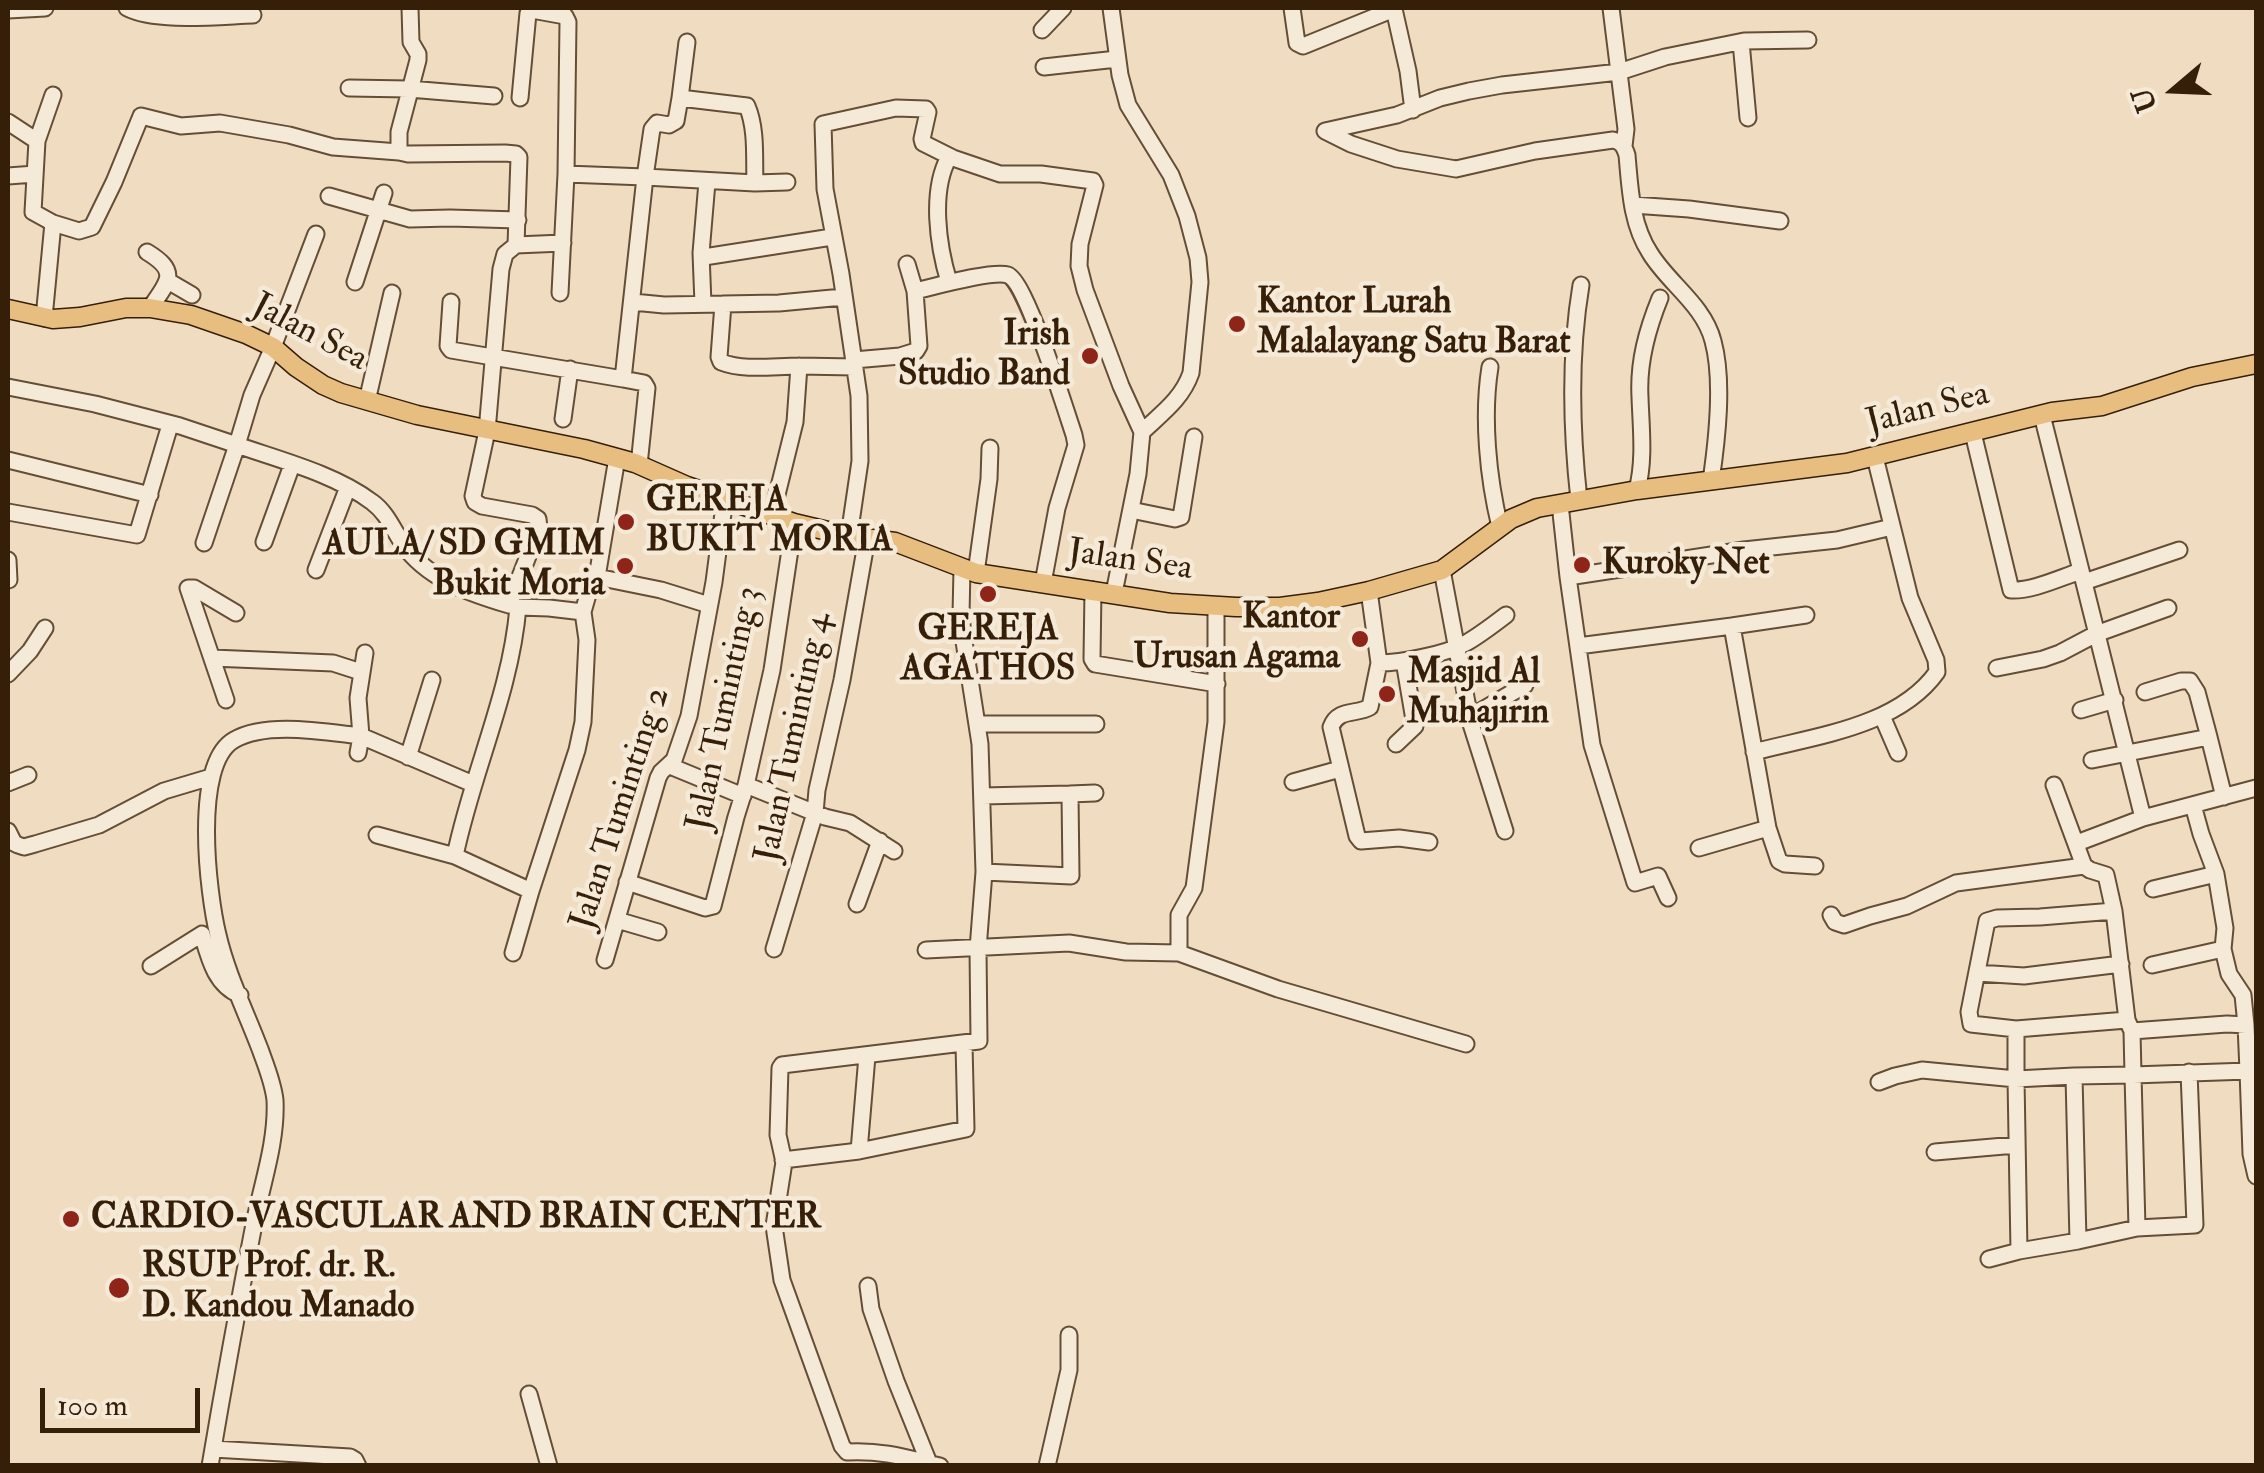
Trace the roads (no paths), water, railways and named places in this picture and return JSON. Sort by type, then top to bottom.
[{"type":"main road","name":"Jalan Sea","points":[[8,309],[44,318],[69,318],[126,308],[190,314],[273,347],[323,385],[367,401],[617,458],[794,523],[895,542],[969,571],[1170,603],[1216,606],[1280,607],[1330,600],[1442,570],[1500,526],[1537,508],[1637,490],[1847,463],[2042,414],[2102,406],[2192,377],[2256,364]]},
{"type":"street","points":[[8,10],[45,8]]},
{"type":"street","points":[[127,8],[142,13],[254,15]]},
{"type":"street","points":[[399,152],[399,132],[418,60],[411,42],[410,8]]},
{"type":"street","points":[[1042,30],[1063,8]]},
{"type":"street","points":[[1111,8],[1128,105],[1171,175],[1187,216],[1200,282],[1191,373],[1186,386],[1180,397],[1142,432]]},
{"type":"street","points":[[1292,8],[1296,43],[1302,46],[1394,9],[1413,110]]},
{"type":"street","points":[[1611,8],[1626,129],[1624,146],[1638,229],[1650,254],[1696,310],[1713,340],[1718,383],[1711,481]]},
{"type":"street","points":[[520,98],[528,13],[541,10],[565,16],[566,174],[560,293]]},
{"type":"street","points":[[1624,146],[1612,140],[1572,145],[1456,168],[1396,159],[1325,131],[1413,110],[1468,91],[1619,72],[1664,57],[1740,42],[1808,40]]},
{"type":"street","points":[[624,379],[652,129],[657,124],[676,121],[687,42]]},
{"type":"street","points":[[1740,42],[1748,118]]},
{"type":"street","points":[[1044,67],[1118,58]]},
{"type":"street","points":[[349,88],[494,96]]},
{"type":"street","points":[[54,95],[37,141],[33,212],[53,224],[80,231],[92,227],[141,116],[181,126],[220,122],[333,147],[408,154],[516,154],[516,245]]},
{"type":"street","points":[[680,98],[748,106],[755,183]]},
{"type":"street","name":"Jalan Tuminting 4","points":[[774,949],[815,813],[839,694],[858,537],[855,508],[860,461],[859,396],[824,189],[822,124],[896,108],[926,109],[923,143],[950,157]]},
{"type":"street","points":[[8,122],[37,141]]},
{"type":"street","points":[[949,282],[938,224],[940,176],[950,157],[1000,174],[1041,174],[1095,183],[1078,266],[1121,386],[1142,432],[1114,593]]},
{"type":"street","points":[[8,176],[35,174]]},
{"type":"street","points":[[566,174],[787,182]]},
{"type":"street","points":[[703,304],[701,253],[708,182]]},
{"type":"street","points":[[355,282],[384,193]]},
{"type":"street","points":[[330,196],[410,220],[518,220]]},
{"type":"street","points":[[1632,205],[1780,222]]},
{"type":"street","points":[[44,318],[53,224]]},
{"type":"street","points":[[204,543],[252,395],[316,234]]},
{"type":"street","points":[[701,253],[706,257],[832,238]]},
{"type":"street","points":[[455,856],[514,644],[513,606],[539,523],[532,515],[482,506],[473,496],[486,431],[502,258],[516,245],[564,243]]},
{"type":"street","points":[[147,252],[166,266],[168,281],[150,308]]},
{"type":"street","points":[[723,304],[719,357],[728,365],[855,364],[900,356],[916,352],[919,346],[914,291],[907,264]]},
{"type":"street","points":[[914,291],[1005,274],[1012,277],[1031,315],[1076,444],[1056,508],[1042,583]]},
{"type":"street","points":[[168,281],[192,295]]},
{"type":"street","points":[[1579,500],[1572,378],[1581,285]]},
{"type":"street","points":[[367,401],[392,293]]},
{"type":"street","points":[[634,302],[779,303],[843,297]]},
{"type":"street","points":[[1637,490],[1642,449],[1642,360],[1660,298]]},
{"type":"street","points":[[451,302],[450,349],[644,383],[639,465]]},
{"type":"street","points":[[772,516],[791,445],[799,366]]},
{"type":"street","points":[[1490,367],[1490,469],[1500,526]]},
{"type":"street","points":[[563,419],[570,369]]},
{"type":"street","points":[[8,387],[170,424],[292,464],[348,488],[382,509],[418,561],[450,583],[513,606],[583,612]]},
{"type":"street","points":[[2042,414],[2144,818]]},
{"type":"street","points":[[8,512],[137,535],[170,424]]},
{"type":"street","points":[[1974,433],[2011,590],[2180,550]]},
{"type":"street","points":[[1131,510],[1181,517],[1194,438]]},
{"type":"street","points":[[935,1464],[870,1450],[847,1452],[842,1446],[782,1280],[774,1226],[784,1160],[778,1135],[780,1068],[979,1042],[982,796],[978,724],[962,625],[969,571],[988,491],[990,448]]},
{"type":"street","points":[[1754,752],[1882,716],[1919,692],[1938,666],[1910,598],[1875,457]]},
{"type":"street","points":[[514,953],[530,891],[577,750],[587,635],[583,612],[597,577],[617,458]]},
{"type":"street","points":[[8,460],[150,495]]},
{"type":"street","points":[[264,542],[292,464]]},
{"type":"street","points":[[316,570],[348,488]]},
{"type":"street","name":"Jalan Tuminting 2","points":[[605,960],[658,778],[677,754],[689,716],[725,498]]},
{"type":"street","points":[[1560,504],[1592,745],[1635,883],[1658,876],[1668,898]]},
{"type":"street","name":"Jalan Tuminting 3","points":[[627,882],[704,908],[712,907],[772,670],[794,523]]},
{"type":"street","points":[[1568,578],[1744,550],[1837,540],[1892,526]]},
{"type":"street","points":[[8,560],[9,580]]},
{"type":"street","points":[[1442,570],[1470,718],[1505,832]]},
{"type":"street","points":[[597,577],[709,605]]},
{"type":"street","points":[[226,700],[188,588],[236,613]]},
{"type":"street","points":[[1093,590],[1095,664],[1216,684]]},
{"type":"street","points":[[1370,591],[1379,662],[1370,707],[1346,712],[1332,722],[1340,769],[1361,841],[1399,838],[1429,842]]},
{"type":"street","points":[[1178,953],[1179,915],[1194,888],[1216,722],[1216,606]]},
{"type":"street","points":[[1998,668],[2060,653],[2096,634],[2168,608]]},
{"type":"street","points":[[1379,662],[1404,661],[1458,647],[1506,615]]},
{"type":"street","points":[[1578,646],[1806,615]]},
{"type":"street","points":[[1732,626],[1768,828],[1779,861],[1815,866]]},
{"type":"street","points":[[8,674],[45,628]]},
{"type":"street","points":[[358,753],[358,698],[364,653]]},
{"type":"street","points":[[212,658],[333,663],[361,672]]},
{"type":"street","points":[[1396,744],[1415,726],[1404,661]]},
{"type":"street","points":[[408,757],[432,680]]},
{"type":"street","points":[[2145,692],[2190,681],[2197,692],[2224,796]]},
{"type":"street","points":[[1470,718],[1525,685]]},
{"type":"street","points":[[2081,710],[2115,700]]},
{"type":"street","points":[[1882,716],[1898,753]]},
{"type":"street","points":[[978,724],[1096,724]]},
{"type":"street","points":[[358,1466],[350,1457],[211,1457],[274,1118],[272,1085],[218,936],[212,904],[206,826],[211,777],[216,758],[232,740],[278,730],[361,736],[473,784]]},
{"type":"street","points":[[2092,760],[2208,737]]},
{"type":"street","points":[[670,766],[850,823],[887,846],[856,904]]},
{"type":"street","points":[[1294,782],[1340,769]]},
{"type":"street","points":[[8,784],[28,775]]},
{"type":"street","points":[[8,831],[18,845],[36,844],[99,825],[166,790],[211,777]]},
{"type":"street","points":[[2054,785],[2084,866],[2106,875],[2114,912],[2130,1026],[2137,1228]]},
{"type":"street","points":[[2077,844],[2144,818],[2256,788]]},
{"type":"street","points":[[982,796],[1095,793]]},
{"type":"street","points":[[984,872],[1072,876],[1070,794]]},
{"type":"street","points":[[2193,805],[2216,874],[2229,974],[2242,996],[2252,1071],[2251,1154],[2256,1176]]},
{"type":"street","points":[[1699,848],[1768,828]]},
{"type":"street","points":[[377,834],[455,856],[530,891]]},
{"type":"street","points":[[1830,915],[1844,926],[1922,901],[1956,882],[2084,866]]},
{"type":"street","points":[[2153,888],[2216,874]]},
{"type":"street","points":[[2114,912],[1990,919],[1969,1012],[1971,1024],[2016,1029],[2246,1024]]},
{"type":"street","points":[[616,920],[658,932]]},
{"type":"street","points":[[151,966],[202,934],[217,976],[227,990],[240,995]]},
{"type":"street","points":[[926,950],[1070,942],[1126,952],[1178,953],[1278,989],[1466,1044]]},
{"type":"street","points":[[2152,965],[2223,949]]},
{"type":"street","points":[[1977,974],[2024,976],[2120,964]]},
{"type":"street","points":[[2016,1029],[2019,1251]]},
{"type":"street","points":[[784,1160],[966,1129],[964,1044]]},
{"type":"street","points":[[858,1150],[867,1056]]},
{"type":"street","points":[[1878,1082],[1922,1070],[2016,1078],[2252,1071]]},
{"type":"street","points":[[1989,1260],[2137,1228],[2195,1225],[2189,1072]]},
{"type":"street","points":[[2074,1076],[2078,1240]]},
{"type":"street","points":[[1936,1152],[2016,1145]]},
{"type":"street","points":[[868,1286],[871,1308],[896,1380],[935,1464]]},
{"type":"street","points":[[1046,1466],[1069,1370],[1069,1335]]},
{"type":"street","points":[[529,1394],[549,1466]]},
{"type":"place","name":"Kantor Lurah Malalayang Satu Barat","points":[[1237,324]]},
{"type":"place","name":"Irish Studio Band","points":[[1090,356]]},
{"type":"place","name":"GEREJA BUKIT MORIA","points":[[626,522]]},
{"type":"place","name":"Kuroky Net","points":[[1582,565]]},
{"type":"place","name":"AULA/ SD GMIM Bukit Moria","points":[[625,566]]},
{"type":"place","name":"GEREJA AGATHOS","points":[[988,594]]},
{"type":"place","name":"Kantor Urusan Agama","points":[[1360,639]]},
{"type":"place","name":"Masjid Al Muhajirin","points":[[1387,694]]},
{"type":"place","name":"CARDIO-VASCULAR AND BRAIN CENTER","points":[[71,1219]]},
{"type":"place","name":"RSUP Prof. dr. R. D. Kandou Manado","points":[[119,1288]]}]
